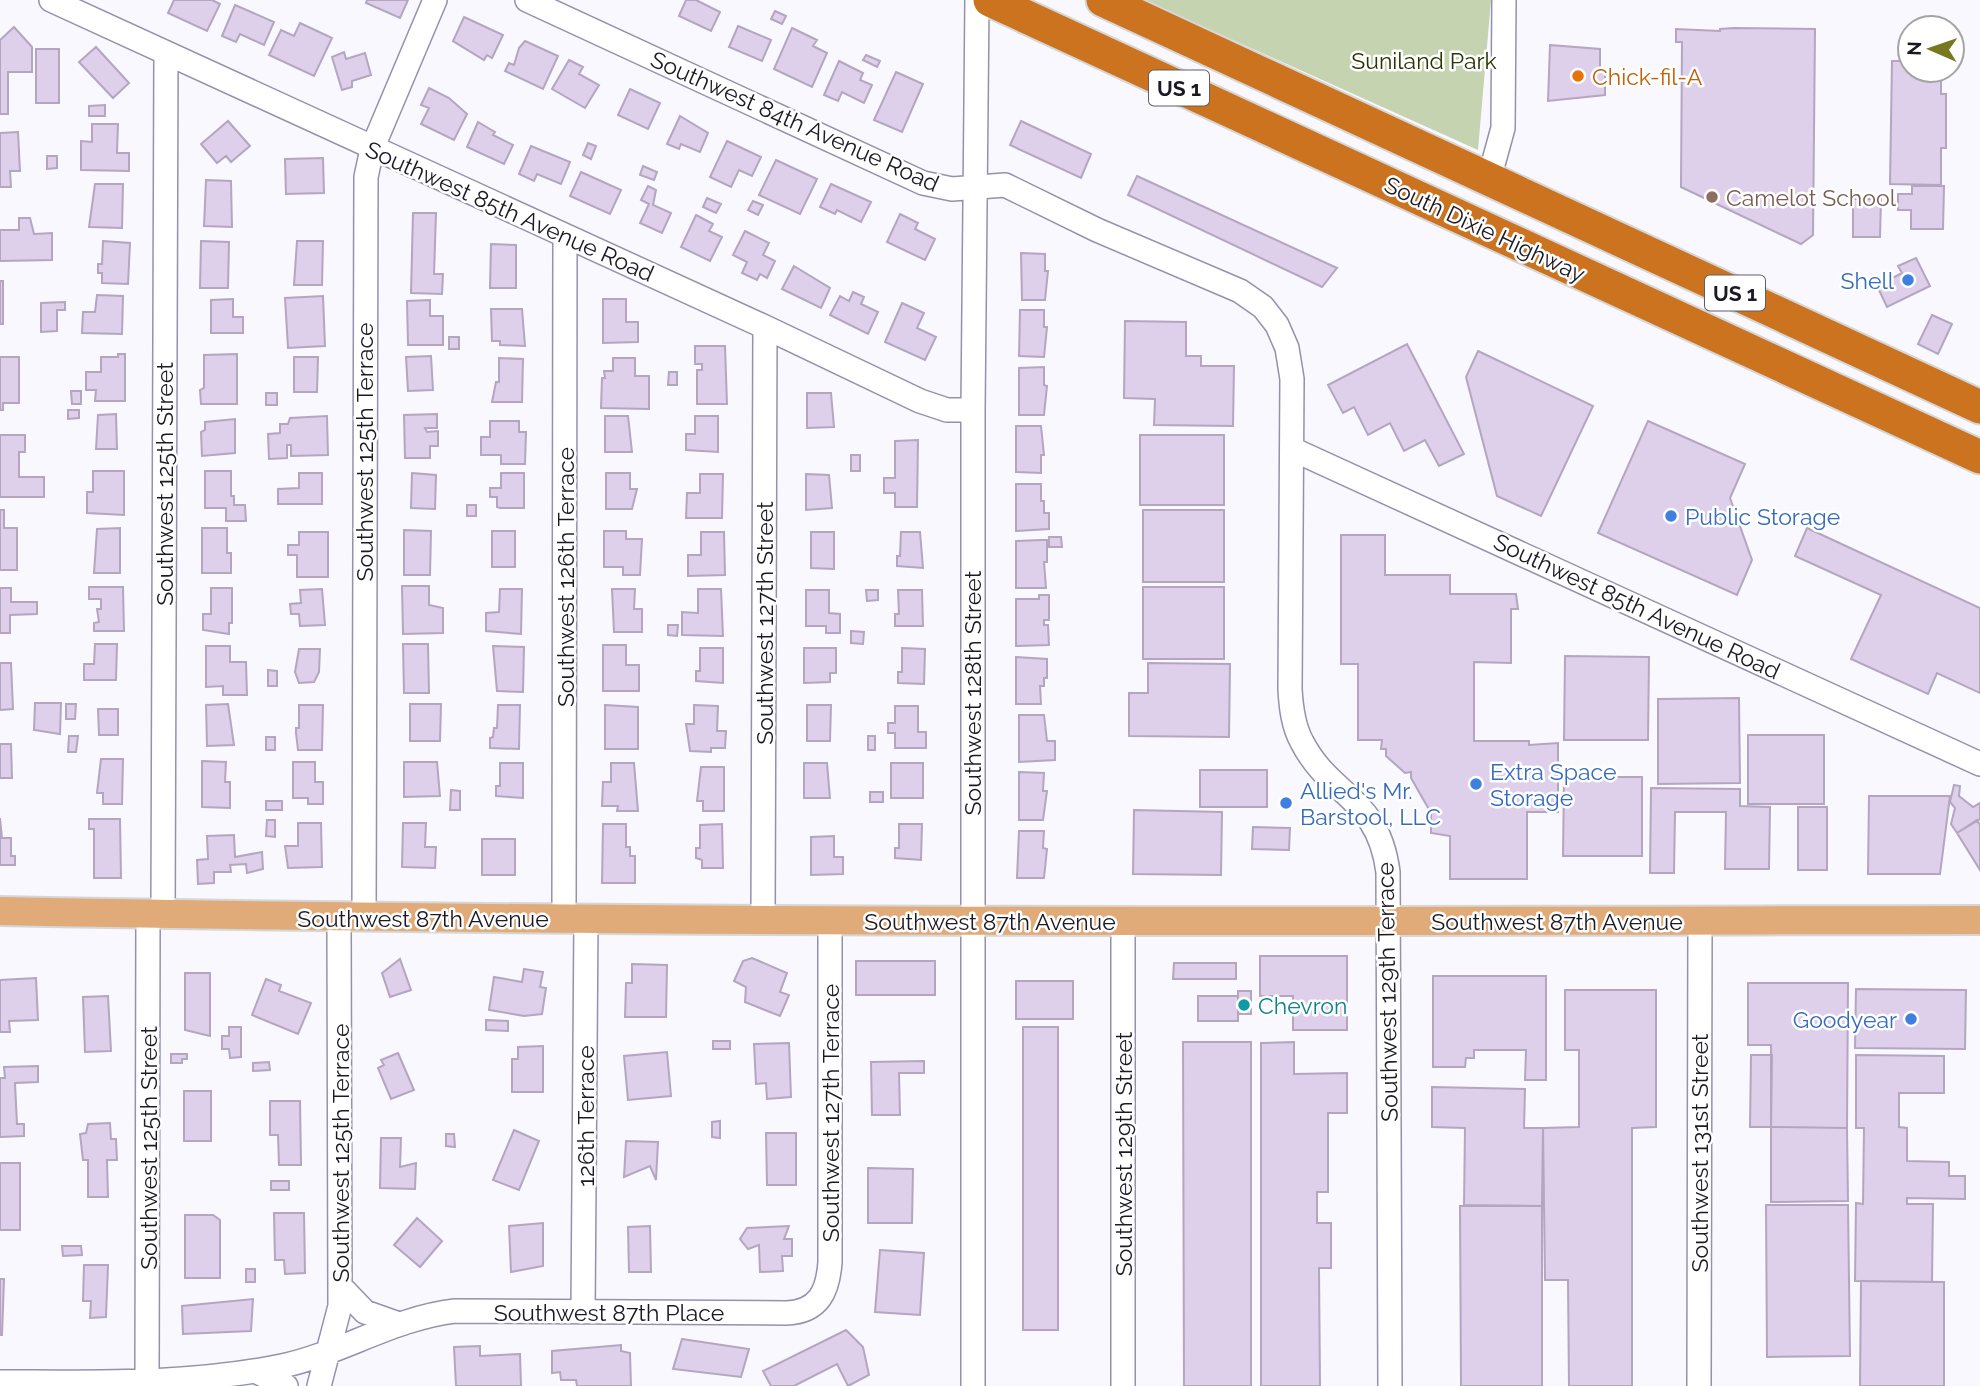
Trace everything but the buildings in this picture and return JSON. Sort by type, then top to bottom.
[{"type":"highway","name":"South Dixie Highway","points":[[990,0],[1980,457]]},
{"type":"highway","name":"South Dixie Highway","points":[[1103,0],[1980,407]]},
{"type":"highway","points":[[1469,223],[1489,179]]},
{"type":"main road","name":"Southwest 87th Avenue","points":[[0,911],[351,918],[972,922],[1980,920]]},
{"type":"street","name":"Southwest 85th Avenue Road","points":[[51,0],[765,327],[920,401],[947,410],[973,410]]},
{"type":"street","name":"Southwest 125th Terrace","points":[[319,1386],[339,1316],[341,1287],[365,198],[372,149],[435,0]]},
{"type":"street","name":"Southwest 84th Avenue Road","points":[[527,0],[923,183],[952,189],[1005,185],[1097,230],[1225,283],[1263,307],[1283,336]]},
{"type":"street","name":"Southwest 128th Street","points":[[973,1386],[973,410],[976,0]]},
{"type":"street","points":[[1489,179],[1503,128],[1504,0]]},
{"type":"street","name":"Southwest 125th Street","points":[[147,1382],[156,914],[166,53]]},
{"type":"street","name":"Southwest 126th Terrace","points":[[565,236],[575,919]]},
{"type":"street","name":"Southwest 127th Street","points":[[764,920],[765,327]]},
{"type":"street","name":"Southwest 129th Terrace","points":[[1283,336],[1292,379],[1290,689],[1293,718],[1311,758],[1361,806],[1380,838],[1386,860],[1390,920],[1390,1386]]},
{"type":"street","name":"Southwest 85th Avenue Road","points":[[1292,449],[1980,764]]},
{"type":"street","name":"126th Terrace","points":[[575,919],[583,1312]]},
{"type":"street","name":"Southwest 127th Terrace","points":[[818,1303],[828,1281],[830,1262],[830,920]]},
{"type":"street","name":"Southwest 131st Street","points":[[1699,1386],[1700,921]]},
{"type":"street","name":"Southwest 129th Street","points":[[1123,922],[1123,1386]]},
{"type":"street","points":[[341,1287],[365,1312],[400,1324]]},
{"type":"street","name":"Southwest 87th Place","points":[[0,1382],[147,1382],[255,1370],[304,1361],[421,1316],[455,1311],[796,1313],[818,1303]]},
{"type":"street","points":[[255,1370],[286,1386]]},
{"type":"green space","name":"Suniland Park","points":[[1144,0],[1491,0],[1478,150]]},
{"type":"place","name":"Chick-fil-A","points":[[1578,76]]},
{"type":"place","name":"Camelot School","points":[[1712,197]]},
{"type":"place","name":"Shell","points":[[1908,280]]},
{"type":"place","name":"Public Storage","points":[[1671,516]]},
{"type":"place","name":"Extra Space Storage","points":[[1476,784]]},
{"type":"place","name":"Allied's Mr. Barstool, LLC","points":[[1286,803]]},
{"type":"place","name":"Chevron","points":[[1244,1005]]},
{"type":"place","name":"Goodyear","points":[[1911,1019]]}]
